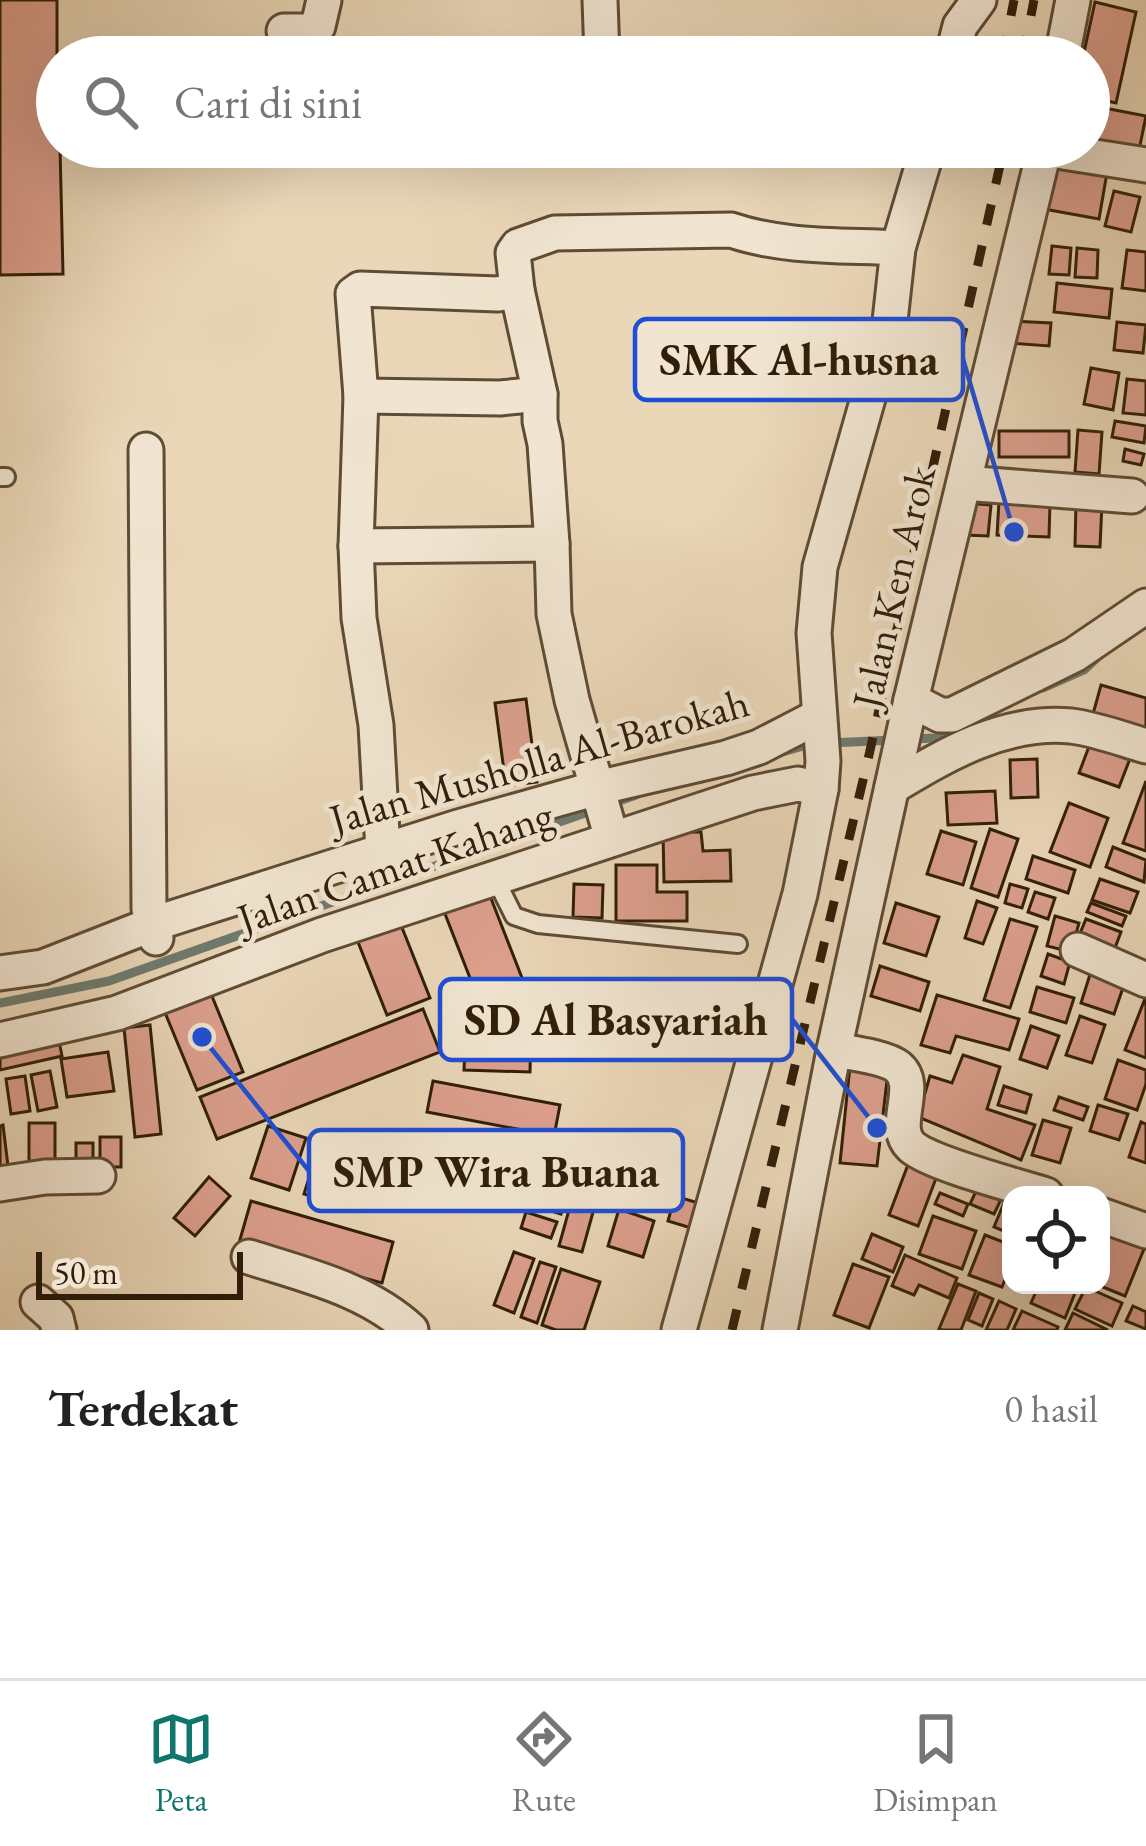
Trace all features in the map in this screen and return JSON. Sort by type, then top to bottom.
[{"type":"street","points":[[284,31],[310,31],[318,26],[324,0]]},
{"type":"street","points":[[600,0],[601,36]]},
{"type":"street","points":[[957,36],[979,0]]},
{"type":"street","points":[[1066,36],[1073,0]]},
{"type":"street","points":[[1110,159],[1146,165]]},
{"type":"street","points":[[679,1330],[800,893],[821,789],[814,634],[820,567],[890,321],[898,248],[922,168]]},
{"type":"street","name":"Jalan Ken Arok","points":[[780,1330],[834,1050],[892,787],[1040,168]]},
{"type":"street","points":[[611,837],[572,700],[554,614],[541,394],[517,290],[514,254],[518,246],[555,233],[731,230],[791,244],[898,248]]},
{"type":"street","points":[[383,851],[376,725],[359,618],[356,545],[361,396],[353,294],[360,289],[498,294],[517,290]]},
{"type":"street","points":[[361,396],[541,394]]},
{"type":"street","points":[[146,450],[149,909],[154,931]]},
{"type":"street","points":[[964,483],[1132,496]]},
{"type":"street","points":[[356,545],[552,544]]},
{"type":"street","points":[[911,705],[952,716],[1074,655],[1146,606]]},
{"type":"street","points":[[892,787],[949,752],[1012,731],[1072,726],[1146,746]]},
{"type":"street","name":"Jalan Musholla Al-Barokah","points":[[0,973],[43,967],[383,851],[820,731]]},
{"type":"street","name":"Jalan Camat Kahang","points":[[0,1040],[117,1013],[322,935],[611,837],[778,786],[821,789]]},
{"type":"street","points":[[1078,950],[1146,980]]},
{"type":"street","points":[[834,1050],[900,1068],[906,1089],[904,1136],[910,1145],[1019,1186]]},
{"type":"street","points":[[0,1184],[98,1176]]},
{"type":"street","points":[[1110,1217],[1144,1226]]},
{"type":"street","points":[[249,1257],[340,1287],[383,1308],[411,1330]]},
{"type":"street","points":[[38,1301],[56,1318],[58,1330]]},
{"type":"lane","points":[[495,878],[514,916],[538,924],[738,944]]},
{"type":"building","points":[[0,0],[57,0],[57,36],[36,36],[36,168],[60,168],[63,274],[0,275]]},
{"type":"building","points":[[1095,2],[1136,12],[1116,103],[1110,102],[1110,36],[1088,36]]},
{"type":"building","points":[[1110,109],[1146,116],[1138,155],[1110,149]]},
{"type":"building","points":[[1051,168],[1108,168],[1099,219],[1044,209]]},
{"type":"building","points":[[1114,191],[1140,197],[1131,232],[1105,226]]},
{"type":"building","points":[[1052,246],[1071,248],[1069,275],[1049,274]]},
{"type":"building","points":[[1077,248],[1098,250],[1097,278],[1075,277]]},
{"type":"building","points":[[1127,250],[1146,252],[1146,291],[1122,288]]},
{"type":"building","points":[[1057,283],[1112,289],[1109,318],[1054,312]]},
{"type":"building","points":[[1012,321],[1051,323],[1049,346],[1010,343]]},
{"type":"building","points":[[1117,322],[1146,325],[1143,353],[1114,350]]},
{"type":"building","points":[[1091,368],[1119,373],[1113,410],[1084,404]]},
{"type":"building","points":[[1127,379],[1146,381],[1146,415],[1123,413]]},
{"type":"building","points":[[1115,421],[1146,426],[1144,443],[1112,437]]},
{"type":"building","points":[[1078,430],[1102,432],[1099,474],[1075,472]]},
{"type":"building","points":[[999,431],[1069,431],[1069,457],[999,457]]},
{"type":"building","points":[[1125,449],[1144,454],[1141,465],[1123,461]]},
{"type":"building","points":[[999,501],[1050,503],[1049,537],[997,535]]},
{"type":"building","points":[[967,503],[991,505],[988,536],[965,535]]},
{"type":"building","points":[[1076,503],[1102,503],[1100,547],[1075,546]]},
{"type":"building","points":[[1101,685],[1146,698],[1146,728],[1093,714]]},
{"type":"building","points":[[526,699],[537,782],[506,786],[495,703]]},
{"type":"building","points":[[1093,736],[1133,751],[1119,787],[1079,773]]},
{"type":"building","points":[[1037,759],[1038,797],[1011,798],[1010,760]]},
{"type":"building","points":[[1146,781],[1146,851],[1123,843]]},
{"type":"building","points":[[995,791],[997,823],[948,825],[946,793]]},
{"type":"building","points":[[1069,803],[1108,818],[1090,867],[1050,852]]},
{"type":"building","points":[[990,829],[1018,839],[998,897],[971,888]]},
{"type":"building","points":[[941,831],[976,842],[963,885],[927,874]]},
{"type":"building","points":[[663,832],[701,832],[703,851],[730,850],[731,881],[664,882]]},
{"type":"building","points":[[1113,847],[1146,860],[1144,882],[1106,867]]},
{"type":"building","points":[[1033,856],[1075,870],[1068,893],[1026,879]]},
{"type":"building","points":[[616,865],[657,865],[657,892],[687,892],[687,921],[616,921]]},
{"type":"building","points":[[1100,879],[1138,892],[1130,913],[1092,900]]},
{"type":"building","points":[[485,883],[524,983],[479,1001],[440,901]]},
{"type":"building","points":[[574,884],[603,885],[602,918],[573,917]]},
{"type":"building","points":[[1010,884],[1028,889],[1022,908],[1005,903]]},
{"type":"building","points":[[1035,892],[1055,898],[1048,919],[1028,912]]},
{"type":"building","points":[[977,901],[997,908],[983,944],[965,938]]},
{"type":"building","points":[[896,903],[939,917],[926,956],[884,943]]},
{"type":"building","points":[[1091,903],[1126,916],[1122,926],[1087,912]]},
{"type":"building","points":[[397,915],[430,998],[387,1015],[354,932]]},
{"type":"building","points":[[1055,916],[1079,923],[1071,952],[1047,946]]},
{"type":"building","points":[[1010,919],[1037,927],[1010,1008],[984,1000]]},
{"type":"building","points":[[1086,919],[1121,932],[1112,956],[1076,943]]},
{"type":"building","points":[[1048,954],[1070,962],[1064,984],[1041,976]]},
{"type":"building","points":[[1093,965],[1127,976],[1114,1014],[1081,1003]]},
{"type":"building","points":[[880,966],[929,982],[920,1011],[871,996]]},
{"type":"building","points":[[207,984],[243,1072],[197,1090],[161,1003]]},
{"type":"building","points":[[1037,987],[1074,998],[1066,1023],[1030,1012]]},
{"type":"building","points":[[937,995],[1019,1019],[1009,1050],[956,1036],[950,1053],[921,1045]]},
{"type":"building","points":[[1146,996],[1146,1058],[1125,1050]]},
{"type":"building","points":[[423,1009],[440,1052],[217,1139],[200,1097]]},
{"type":"building","points":[[1080,1016],[1105,1025],[1092,1063],[1066,1055]]},
{"type":"building","points":[[150,1025],[161,1134],[135,1137],[124,1028]]},
{"type":"building","points":[[1031,1026],[1059,1036],[1047,1068],[1020,1059]]},
{"type":"building","points":[[466,1028],[531,1030],[530,1072],[464,1070]]},
{"type":"building","points":[[59,1041],[62,1056],[0,1070],[0,1054]]},
{"type":"building","points":[[108,1052],[114,1091],[67,1097],[61,1059]]},
{"type":"building","points":[[963,1055],[1000,1067],[987,1109],[1035,1125],[1021,1160],[918,1117],[930,1076],[952,1083]]},
{"type":"building","points":[[1118,1060],[1146,1070],[1137,1110],[1105,1099]]},
{"type":"building","points":[[850,1066],[888,1072],[877,1166],[840,1163]]},
{"type":"building","points":[[50,1071],[57,1107],[38,1111],[31,1075]]},
{"type":"building","points":[[25,1076],[30,1111],[11,1114],[6,1079]]},
{"type":"building","points":[[433,1081],[560,1105],[554,1136],[427,1112]]},
{"type":"building","points":[[1004,1086],[1031,1095],[1026,1113],[998,1105]]},
{"type":"building","points":[[1059,1097],[1088,1107],[1083,1120],[1054,1110]]},
{"type":"building","points":[[1098,1105],[1128,1114],[1119,1140],[1090,1131]]},
{"type":"building","points":[[1043,1120],[1071,1128],[1060,1163],[1032,1155]]},
{"type":"building","points":[[1141,1122],[1146,1124],[1146,1163],[1129,1157]]},
{"type":"building","points":[[29,1123],[55,1123],[55,1170],[29,1170]]},
{"type":"building","points":[[0,1126],[8,1166],[0,1167]]},
{"type":"building","points":[[268,1126],[306,1138],[289,1190],[251,1178]]},
{"type":"building","points":[[100,1137],[121,1137],[121,1167],[100,1167]]},
{"type":"building","points":[[76,1143],[93,1143],[93,1162],[76,1162]]},
{"type":"building","points":[[317,1152],[366,1166],[354,1209],[304,1194]]},
{"type":"building","points":[[909,1162],[938,1173],[918,1226],[889,1215]]},
{"type":"building","points":[[209,1177],[230,1196],[195,1236],[174,1218]]},
{"type":"building","points":[[982,1178],[1002,1187],[994,1214],[970,1204]]},
{"type":"building","points":[[534,1188],[566,1198],[561,1214],[529,1204]]},
{"type":"building","points":[[940,1193],[968,1204],[963,1216],[935,1204]]},
{"type":"building","points":[[675,1196],[705,1205],[698,1230],[668,1221]]},
{"type":"building","points":[[572,1199],[595,1205],[582,1252],[559,1246]]},
{"type":"building","points":[[251,1201],[393,1242],[382,1283],[239,1243]]},
{"type":"building","points":[[1002,1208],[1002,1230],[994,1227]]},
{"type":"building","points":[[619,1209],[654,1221],[643,1257],[608,1246]]},
{"type":"building","points":[[526,1212],[557,1222],[551,1238],[521,1228]]},
{"type":"building","points":[[933,1216],[976,1231],[962,1269],[919,1254]]},
{"type":"building","points":[[1110,1228],[1146,1244],[1125,1296],[1110,1290]]},
{"type":"building","points":[[872,1234],[903,1247],[893,1272],[862,1259]]},
{"type":"building","points":[[985,1235],[1002,1242],[1002,1287],[969,1275]]},
{"type":"building","points":[[514,1252],[534,1259],[514,1313],[494,1305]]},
{"type":"building","points":[[905,1255],[957,1278],[949,1298],[919,1285],[914,1295],[892,1286]]},
{"type":"building","points":[[540,1262],[556,1267],[537,1323],[521,1317]]},
{"type":"building","points":[[853,1264],[889,1277],[869,1328],[834,1315]]},
{"type":"building","points":[[561,1269],[600,1282],[584,1330],[542,1325]]},
{"type":"building","points":[[958,1284],[976,1291],[961,1330],[939,1329]]},
{"type":"building","points":[[979,1293],[993,1299],[982,1326],[968,1320]]},
{"type":"building","points":[[1035,1294],[1075,1294],[1065,1318],[1031,1303]]},
{"type":"building","points":[[1082,1294],[1102,1294],[1122,1303],[1112,1326],[1075,1309]]},
{"type":"building","points":[[999,1301],[1016,1309],[1007,1330],[986,1330]]},
{"type":"building","points":[[1133,1306],[1146,1312],[1146,1329],[1126,1321]]},
{"type":"building","points":[[1022,1311],[1058,1327],[1057,1330],[1013,1330]]},
{"type":"building","points":[[1073,1313],[1108,1330],[1065,1330]]},
{"type":"waterway","points":[[1043,688],[1084,670],[1100,655]]},
{"type":"waterway","points":[[910,739],[936,738],[957,729]]},
{"type":"waterway","points":[[779,753],[810,744],[893,740]]},
{"type":"waterway","points":[[0,1003],[109,981],[636,795]]},
{"type":"railway","points":[[1007,36],[1014,0]]},
{"type":"railway","points":[[1027,36],[1034,0]]},
{"type":"railway","points":[[732,1330],[869,755],[999,168]]},
{"type":"place","name":"SMK Al-husna","points":[[1014,532]]},
{"type":"place","name":"SMP Wira Buana","points":[[202,1037]]},
{"type":"place","name":"SD Al Basyariah","points":[[877,1128]]}]
